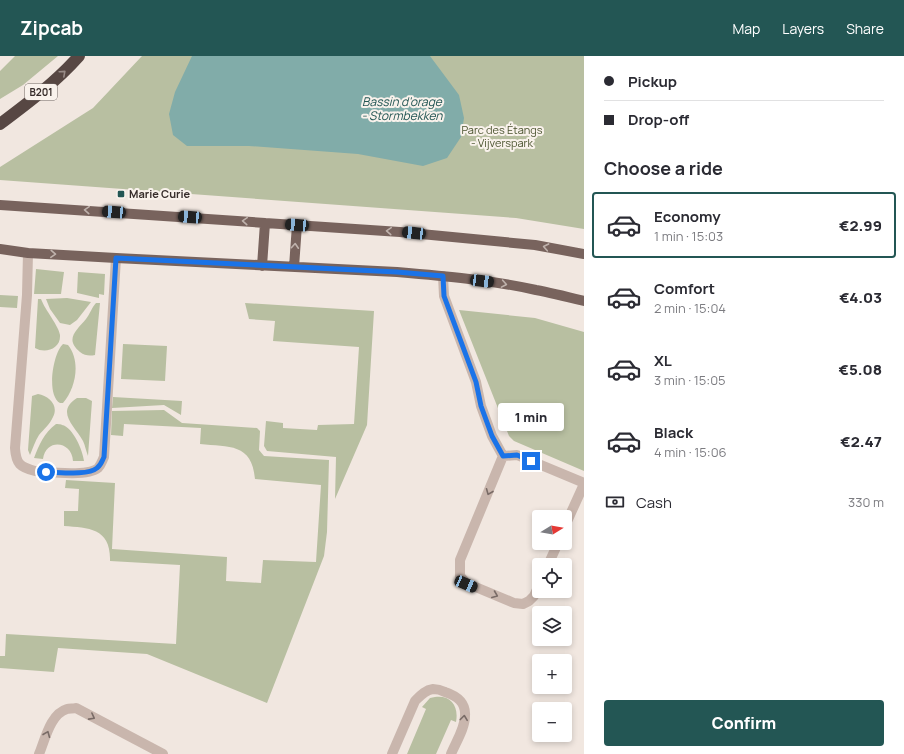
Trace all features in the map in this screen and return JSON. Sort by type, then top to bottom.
[{"type":"highway","name":"B201","points":[[0,124],[33,100],[79,56]]},
{"type":"main road","points":[[0,205],[400,232],[528,244],[584,254]]},
{"type":"main road","points":[[262,266],[265,222]]},
{"type":"main road","points":[[294,267],[297,225]]},
{"type":"main road","points":[[0,249],[28,253],[397,272],[443,276],[529,288],[584,301]]},
{"type":"street","points":[[28,253],[27,295],[15,457],[20,465],[34,471],[85,473],[98,468],[104,457],[116,258]]},
{"type":"street","points":[[443,276],[444,296],[476,382],[481,406],[492,436],[503,456]]},
{"type":"street","points":[[503,456],[517,455],[584,484],[572,511]]},
{"type":"street","points":[[503,456],[460,560],[460,576],[466,584],[514,603],[523,604],[532,598]]},
{"type":"street","points":[[392,754],[415,701],[420,696],[433,689],[459,698],[465,708],[464,724],[451,754]]},
{"type":"street","points":[[39,754],[50,726],[57,715],[66,709],[76,708],[163,754]]},
{"type":"green space","points":[[15,56],[58,56],[23,85],[0,99],[0,71]]},
{"type":"green space","name":"Parc des Étangs - Vijverspark","points":[[142,56],[584,56],[584,229],[516,218],[0,180],[0,167],[93,108]]},
{"type":"green space","points":[[36,269],[64,272],[61,294],[34,294]]},
{"type":"green space","points":[[78,272],[105,274],[104,295],[99,294],[99,298],[77,293]]},
{"type":"green space","points":[[0,295],[18,296],[17,308],[0,307]]},
{"type":"green space","points":[[67,298],[91,302],[77,320],[70,325],[60,323],[50,309],[46,299]]},
{"type":"green space","points":[[38,299],[41,299],[60,335],[58,344],[52,349],[48,350],[39,350],[35,348]]},
{"type":"green space","points":[[96,303],[100,303],[95,355],[91,356],[82,353],[75,347],[72,339]]},
{"type":"green space","points":[[245,303],[374,311],[367,425],[335,499],[336,457],[267,451],[264,446],[266,421],[283,423],[283,428],[317,430],[318,425],[354,424],[359,347],[273,341],[275,321],[249,319]]},
{"type":"green space","points":[[459,310],[535,318],[584,332],[584,471],[514,441],[509,436]]},
{"type":"green space","points":[[63,344],[68,345],[72,351],[76,366],[74,382],[71,390],[63,403],[60,403],[56,399],[53,392],[52,374],[56,356]]},
{"type":"green space","points":[[123,344],[167,346],[165,381],[121,379]]},
{"type":"green space","points":[[38,394],[46,397],[52,402],[55,413],[50,422],[39,435],[30,455],[28,450],[32,396]]},
{"type":"green space","points":[[113,397],[182,401],[181,415],[164,405],[112,408]]},
{"type":"green space","points":[[77,398],[86,398],[92,401],[88,456],[83,441],[67,414],[71,403]]},
{"type":"green space","points":[[164,410],[182,423],[257,428],[260,431],[259,450],[264,456],[329,460],[327,532],[324,556],[267,703],[147,654],[58,648],[54,672],[0,668],[0,656],[5,656],[6,634],[176,644],[180,565],[110,561],[107,542],[97,532],[90,529],[64,526],[64,511],[78,511],[79,489],[65,488],[66,480],[115,483],[112,549],[227,557],[226,581],[261,583],[263,560],[316,562],[321,485],[255,479],[253,467],[244,453],[229,447],[200,444],[201,428],[124,424],[123,436],[111,435],[112,411]]},
{"type":"green space","points":[[56,424],[61,424],[66,427],[74,435],[82,451],[84,461],[73,461],[72,454],[68,449],[59,445],[54,445],[49,448],[45,452],[43,459],[34,458],[45,435]]},
{"type":"green space","points":[[430,698],[445,698],[453,703],[457,716],[456,722],[451,720],[436,754],[407,754],[426,709],[422,707]]},
{"type":"water","name":"Bassin d'orage - Stormbekken","points":[[192,56],[430,56],[459,95],[464,118],[461,137],[447,158],[423,166],[358,154],[249,146],[187,146],[173,135],[169,114],[175,92]]},
{"type":"place","name":"Marie Curie","points":[[121,194]]},
{"type":"route","points":[[46,472],[85,473],[93,471],[98,468],[104,457],[116,258],[397,272],[443,276],[444,296],[476,382],[481,406],[492,436],[503,456],[517,455],[531,461]]}]
